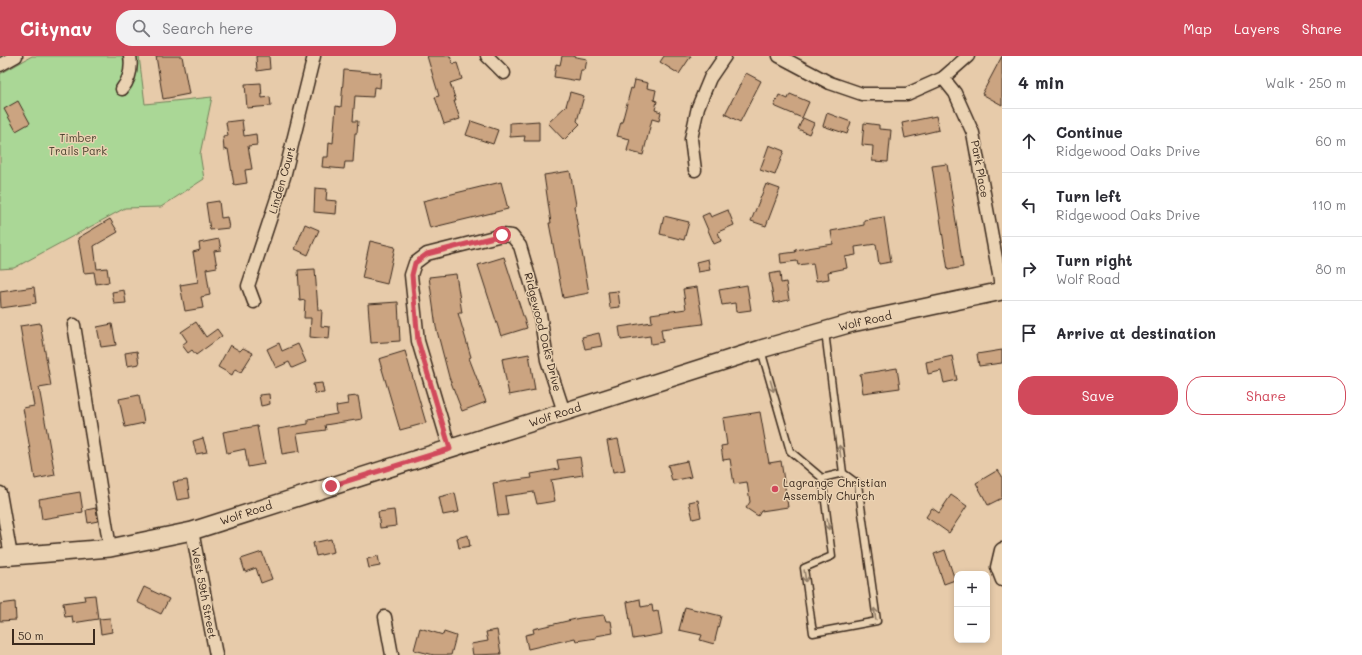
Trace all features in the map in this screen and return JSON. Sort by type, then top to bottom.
[{"type":"main road","name":"Wolf Road","points":[[5,556],[110,548],[192,531],[761,349],[825,330],[1002,291]]},
{"type":"street","points":[[0,65],[16,56]]},
{"type":"street","points":[[122,89],[128,82],[130,56]]},
{"type":"street","name":"Linden Court","points":[[254,302],[248,286],[284,177],[314,56]]},
{"type":"street","points":[[487,56],[504,73]]},
{"type":"street","points":[[695,170],[691,139],[698,107],[710,78],[725,56]]},
{"type":"street","points":[[779,56],[830,83],[862,94],[907,94],[944,78],[968,56]]},
{"type":"street","name":"Park Place","points":[[944,78],[955,93],[973,133],[1002,291]]},
{"type":"street","name":"Ridgewood Oaks Drive","points":[[450,449],[418,341],[412,275],[415,263],[427,254],[502,235],[512,236],[520,246],[540,314],[547,360],[564,412]]},
{"type":"street","points":[[74,325],[110,548]]},
{"type":"street","points":[[0,492],[5,556]]},
{"type":"street","name":"West 59th Street","points":[[192,531],[216,655]]},
{"type":"street","points":[[1001,549],[997,567],[1002,580]]},
{"type":"street","points":[[385,616],[392,655]]},
{"type":"lane","points":[[825,330],[842,473]]},
{"type":"lane","points":[[761,349],[790,451],[822,478],[832,556],[804,568],[812,633],[876,621],[858,484],[842,473],[822,478]]},
{"type":"green space","name":"Timber Trails Park","points":[[32,56],[139,56],[145,104],[212,97],[200,154],[204,179],[161,207],[125,208],[14,268],[0,269],[0,74]]},
{"type":"building","points":[[156,56],[182,56],[189,94],[163,99]]},
{"type":"building","points":[[256,56],[269,56],[270,69],[257,71]]},
{"type":"building","points":[[427,56],[450,56],[453,64],[457,63],[462,79],[450,83],[460,119],[444,124],[435,97],[439,96]]},
{"type":"building","points":[[562,56],[587,59],[585,70],[581,70],[579,81],[554,77],[556,64],[560,65]]},
{"type":"building","points":[[664,56],[691,56],[679,74],[660,62]]},
{"type":"building","points":[[1002,56],[1002,105],[982,94]]},
{"type":"building","points":[[344,70],[381,73],[380,88],[374,87],[373,97],[355,96],[353,121],[358,121],[357,133],[355,133],[353,162],[345,162],[344,169],[322,167],[323,157],[328,157],[329,142],[333,143],[336,106],[341,107]]},
{"type":"building","points":[[746,73],[761,81],[740,122],[725,114]]},
{"type":"building","points":[[635,80],[648,83],[647,88],[656,90],[654,100],[657,101],[655,110],[661,112],[659,121],[652,119],[643,155],[627,151],[630,139],[617,136],[631,88],[633,89]]},
{"type":"building","points":[[261,83],[262,98],[270,97],[271,106],[247,108],[245,84]]},
{"type":"building","points":[[570,92],[584,96],[577,121],[580,124],[564,140],[548,123],[566,106]]},
{"type":"building","points":[[790,94],[809,102],[802,118],[774,106],[779,95],[788,99]]},
{"type":"building","points":[[18,101],[30,123],[16,131],[4,109]]},
{"type":"building","points":[[827,113],[851,122],[847,134],[823,126]]},
{"type":"building","points":[[936,116],[939,130],[905,138],[902,123]]},
{"type":"building","points":[[803,118],[814,123],[809,134],[798,129]]},
{"type":"building","points":[[242,120],[244,136],[256,134],[257,145],[248,146],[252,169],[245,170],[247,183],[234,185],[228,149],[224,150],[223,137],[228,136],[226,122]]},
{"type":"building","points":[[471,121],[498,130],[493,144],[466,135]]},
{"type":"building","points":[[539,121],[539,141],[524,141],[525,136],[510,137],[510,123]]},
{"type":"building","points":[[864,123],[879,125],[879,129],[891,130],[888,162],[872,161],[873,146],[862,145]]},
{"type":"building","points":[[769,145],[784,151],[775,175],[760,170]]},
{"type":"building","points":[[947,164],[963,267],[948,270],[932,166]]},
{"type":"building","points":[[570,171],[576,205],[574,206],[589,293],[563,298],[549,223],[551,223],[544,175]]},
{"type":"building","points":[[501,182],[508,209],[430,228],[423,201]]},
{"type":"building","points":[[766,184],[780,189],[766,226],[751,221]]},
{"type":"building","points":[[315,188],[327,189],[326,200],[337,201],[336,214],[314,212]]},
{"type":"building","points":[[219,201],[221,218],[227,217],[229,228],[210,230],[206,203]]},
{"type":"building","points":[[728,210],[734,225],[718,232],[721,241],[714,244],[702,216],[709,213],[711,217]]},
{"type":"building","points":[[664,216],[689,222],[684,240],[660,234]]},
{"type":"building","points":[[884,217],[891,262],[879,264],[876,244],[855,247],[856,255],[845,257],[847,268],[828,272],[829,279],[816,281],[813,263],[798,265],[797,261],[781,263],[780,254],[833,244],[831,231],[864,225],[864,220]]},
{"type":"building","points":[[110,219],[118,232],[94,246],[97,269],[107,268],[109,282],[96,284],[94,272],[84,273],[78,238]]},
{"type":"building","points":[[305,224],[319,230],[308,255],[295,249]]},
{"type":"building","points":[[219,239],[221,250],[214,251],[217,267],[206,269],[210,295],[201,297],[203,308],[185,311],[180,285],[198,282],[193,252],[200,250],[199,243]]},
{"type":"building","points":[[370,241],[395,247],[387,284],[362,278]]},
{"type":"building","points":[[504,257],[527,328],[501,336],[478,265]]},
{"type":"building","points":[[708,259],[710,270],[698,272],[696,262]]},
{"type":"building","points":[[315,269],[318,310],[322,310],[321,326],[330,327],[329,339],[310,337],[311,318],[304,318],[305,300],[300,301],[298,270]]},
{"type":"building","points":[[780,272],[781,283],[786,282],[789,300],[774,303],[769,274]]},
{"type":"building","points":[[456,274],[462,313],[458,313],[471,357],[469,358],[486,402],[462,411],[449,377],[436,327],[429,277]]},
{"type":"building","points":[[747,285],[751,310],[736,312],[735,303],[722,305],[719,290]]},
{"type":"building","points":[[34,287],[36,303],[1,308],[0,292]]},
{"type":"building","points":[[697,287],[703,324],[661,329],[663,342],[651,344],[650,336],[621,340],[619,327],[652,322],[651,314],[686,309],[683,289]]},
{"type":"building","points":[[124,290],[126,303],[114,304],[112,292]]},
{"type":"building","points":[[618,291],[620,307],[610,308],[608,292]]},
{"type":"building","points":[[398,302],[400,341],[371,343],[368,304]]},
{"type":"building","points":[[196,322],[206,337],[217,329],[222,336],[196,355],[192,350],[188,353],[182,345],[187,341],[181,332]]},
{"type":"building","points":[[40,323],[51,386],[39,388],[55,475],[35,479],[23,408],[34,406],[20,326]]},
{"type":"building","points":[[112,324],[116,345],[101,347],[97,327]]},
{"type":"building","points":[[599,333],[602,346],[585,349],[582,337]]},
{"type":"building","points":[[279,343],[282,351],[298,344],[306,362],[292,368],[289,362],[276,368],[267,349]]},
{"type":"building","points":[[230,345],[240,351],[243,348],[253,353],[241,372],[235,369],[232,375],[218,367]]},
{"type":"building","points":[[1002,350],[1002,363],[979,366],[977,354]]},
{"type":"building","points":[[137,351],[139,364],[127,366],[125,353]]},
{"type":"building","points":[[405,351],[426,423],[400,430],[379,359]]},
{"type":"building","points":[[529,354],[535,390],[509,395],[502,359]]},
{"type":"building","points":[[952,356],[957,380],[944,383],[941,371],[928,374],[926,362]]},
{"type":"building","points":[[897,368],[900,388],[863,393],[860,374]]},
{"type":"building","points":[[322,383],[324,393],[315,394],[313,384]]},
{"type":"building","points":[[269,394],[270,404],[261,406],[259,395]]},
{"type":"building","points":[[139,395],[144,423],[125,427],[119,399]]},
{"type":"building","points":[[358,396],[362,419],[325,425],[326,430],[297,434],[300,451],[282,454],[278,429],[308,424],[308,419],[337,414],[336,406],[348,404],[347,397]]},
{"type":"building","points":[[760,412],[769,463],[781,461],[788,507],[761,511],[758,516],[746,508],[750,502],[747,482],[734,484],[730,459],[723,460],[721,446],[727,445],[723,418]]},
{"type":"building","points":[[257,426],[264,464],[248,467],[245,449],[227,453],[223,432]]},
{"type":"building","points":[[203,438],[207,452],[196,454],[193,441]]},
{"type":"building","points":[[618,439],[625,470],[613,472],[607,441]]},
{"type":"building","points":[[580,457],[583,475],[551,480],[555,501],[537,504],[534,492],[505,496],[508,515],[498,516],[493,483],[532,478],[531,474],[559,469],[557,460]]},
{"type":"building","points":[[687,461],[691,477],[672,481],[668,465]]},
{"type":"building","points":[[998,470],[1002,476],[1002,498],[988,505],[976,483]]},
{"type":"building","points":[[187,480],[190,498],[177,500],[173,482]]},
{"type":"building","points":[[80,492],[83,512],[42,519],[39,499]]},
{"type":"building","points":[[455,493],[459,512],[443,515],[439,497]]},
{"type":"building","points":[[951,495],[967,506],[949,533],[926,517],[932,508],[939,513]]},
{"type":"building","points":[[698,500],[701,517],[693,519],[689,502]]},
{"type":"building","points":[[96,508],[98,521],[88,523],[86,510]]},
{"type":"building","points":[[394,510],[396,526],[380,528],[378,512]]},
{"type":"building","points":[[468,535],[470,546],[459,548],[457,538]]},
{"type":"building","points":[[331,539],[334,552],[316,556],[313,543]]},
{"type":"building","points":[[945,550],[954,580],[944,584],[934,554]]},
{"type":"building","points":[[262,552],[272,579],[261,583],[256,568],[245,572],[241,559]]},
{"type":"building","points":[[378,556],[380,566],[369,568],[367,559]]},
{"type":"building","points":[[144,587],[169,599],[161,614],[137,602]]},
{"type":"building","points":[[95,595],[98,619],[73,623],[72,616],[65,617],[63,603],[85,600],[84,596]]},
{"type":"building","points":[[640,599],[641,607],[652,605],[653,612],[658,611],[662,634],[633,639],[627,602]]},
{"type":"building","points":[[15,602],[16,620],[0,621],[0,604]]},
{"type":"building","points":[[685,607],[721,616],[714,644],[700,640],[702,635],[679,630]]},
{"type":"building","points":[[604,615],[606,621],[611,621],[613,633],[596,636],[596,638],[576,641],[575,638],[528,649],[525,635],[534,633],[533,629],[580,618]]},
{"type":"building","points":[[110,618],[112,632],[101,634],[99,619]]},
{"type":"building","points":[[420,628],[443,635],[444,632],[456,636],[451,655],[434,655],[414,650]]},
{"type":"building","points":[[497,630],[501,654],[473,655],[471,644],[488,641],[486,632]]},
{"type":"place","name":"Lagrange Christian Assembly Church","points":[[775,489]]},
{"type":"route","points":[[331,486],[450,449],[418,341],[412,275],[415,263],[427,254],[502,235]]}]
